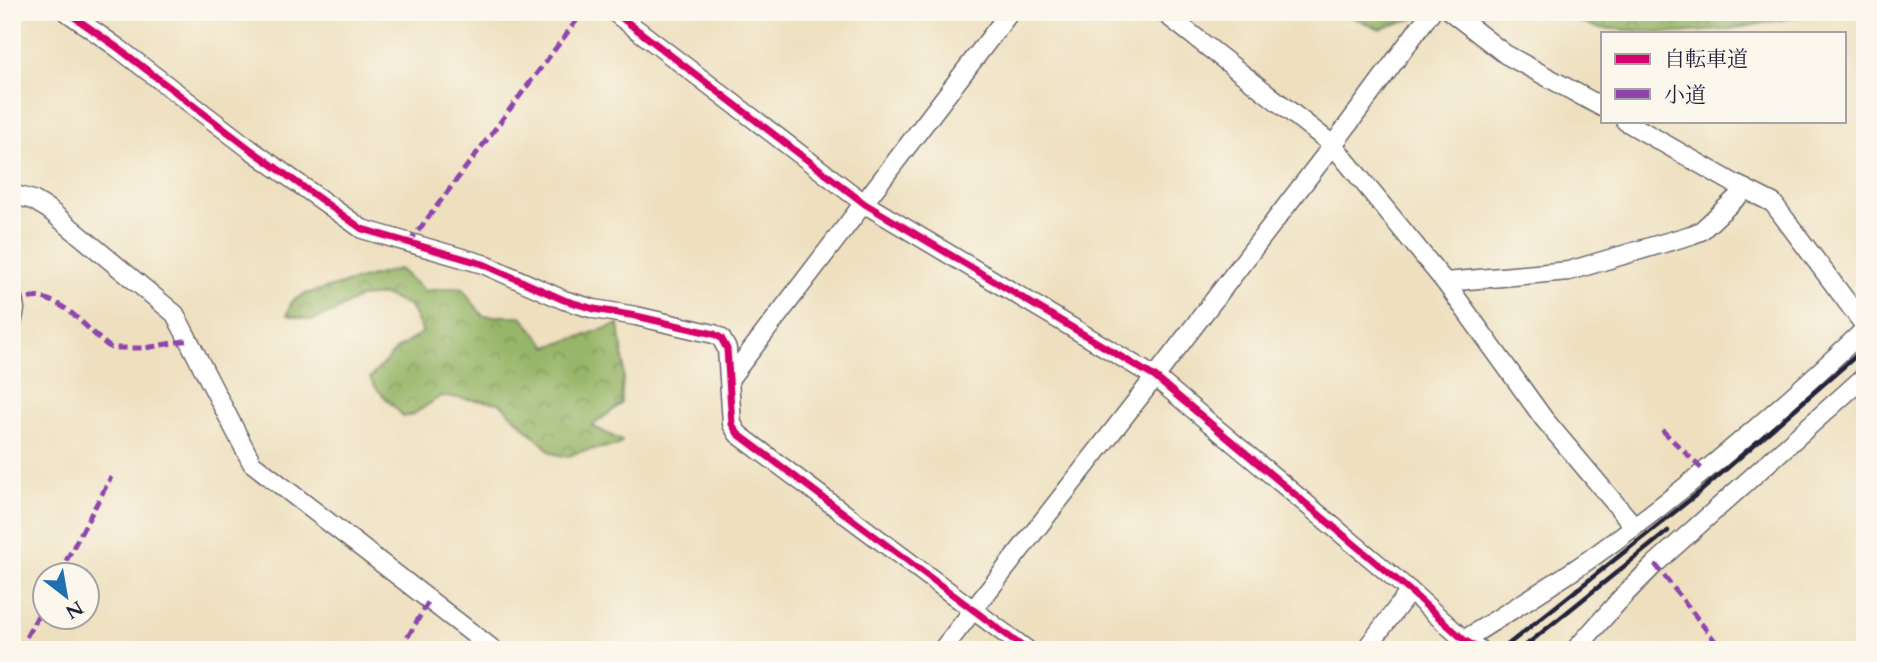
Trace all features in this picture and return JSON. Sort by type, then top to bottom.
[{"type":"street","points":[[67,12],[362,229],[483,264],[574,303],[714,334],[721,338],[727,349],[732,424],[738,434],[1027,650]]},
{"type":"street","points":[[614,12],[865,204],[1155,377],[1474,646],[1750,435],[1865,328],[1773,202],[1627,122]]},
{"type":"street","points":[[730,378],[1010,12]]},
{"type":"street","points":[[1163,12],[1333,145],[1445,282],[1544,419],[1634,526]]},
{"type":"street","points":[[943,650],[1333,145],[1431,12]]},
{"type":"street","points":[[1451,12],[1506,54],[1601,106]]},
{"type":"street","points":[[1445,282],[1569,271],[1691,235],[1701,231],[1746,189]]},
{"type":"street","points":[[12,194],[33,200],[48,209],[175,314],[253,463],[495,650]]},
{"type":"street","points":[[12,293],[15,309],[12,324]]},
{"type":"street","points":[[1575,650],[1655,564],[1865,376]]},
{"type":"street","points":[[1365,650],[1410,590]]},
{"type":"green space","points":[[1341,12],[1421,12],[1415,18],[1380,29]]},
{"type":"green space","points":[[1554,12],[1834,12],[1726,30],[1659,32],[1597,28]]},
{"type":"green space","points":[[399,269],[425,291],[461,287],[483,316],[521,316],[548,347],[619,324],[624,365],[621,404],[592,426],[622,441],[619,445],[578,452],[567,457],[552,453],[500,403],[441,396],[412,415],[404,417],[370,378],[396,350],[423,332],[410,306],[384,295],[360,297],[334,312],[312,320],[287,315],[292,301],[305,294]]},
{"type":"railway","points":[[1501,650],[1701,491],[1865,348]]},
{"type":"railway","points":[[1520,650],[1668,531]]},
{"type":"marked path","points":[[409,243],[583,12]]},
{"type":"marked path","points":[[14,301],[39,298],[53,302],[71,313],[111,348],[145,348],[189,340]]},
{"type":"marked path","points":[[1662,430],[1705,472]]},
{"type":"marked path","points":[[67,560],[111,477]]},
{"type":"marked path","points":[[1655,564],[1722,650]]},
{"type":"marked path","points":[[400,650],[430,599]]},
{"type":"marked path","points":[[19,650],[32,626]]},
{"type":"cycle path","points":[[67,12],[362,229],[483,264],[564,300],[594,309],[714,334],[721,338],[727,349],[732,424],[738,434],[1027,650]]},
{"type":"cycle path","points":[[614,12],[865,204],[1155,377],[1410,591],[1464,640],[1480,650]]}]
